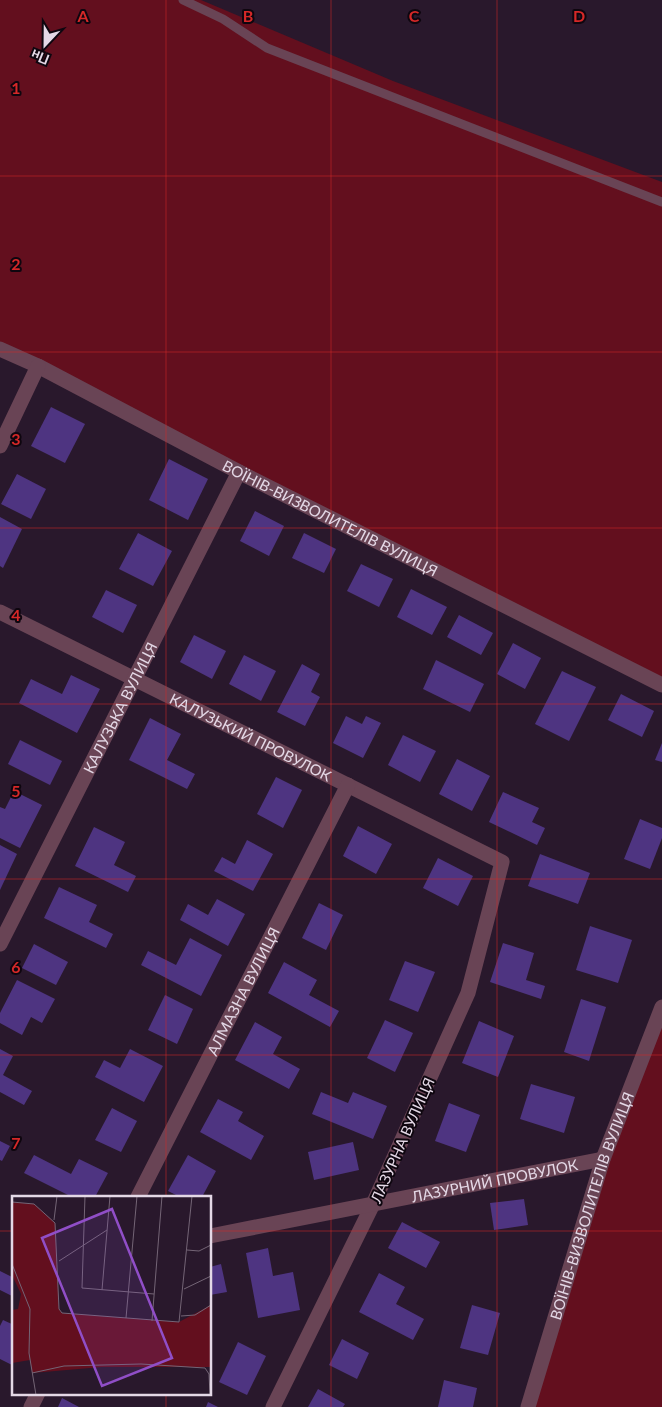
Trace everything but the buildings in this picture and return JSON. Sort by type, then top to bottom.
[{"type":"street","name":"ВОЇНІВ-ВИЗВОЛИТЕЛІВ ВУЛИЦЯ","points":[[0,349],[38,366],[239,472],[662,685]]},
{"type":"street","points":[[0,446],[38,366]]},
{"type":"street","name":"КАЛУЗЬКА ВУЛИЦЯ","points":[[0,944],[239,472]]},
{"type":"street","name":"КАЛУЗЬКИЙ ПРОВУЛОК","points":[[0,612],[502,862]]},
{"type":"street","name":"АЛМАЗНА ВУЛИЦЯ","points":[[139,1196],[348,785]]},
{"type":"street","name":"ЛАЗУРНА ВУЛИЦЯ","points":[[273,1407],[374,1202],[468,993],[502,862]]},
{"type":"street","name":"ВОЇНІВ-ВИЗВОЛИТЕЛІВ ВУЛИЦЯ","points":[[528,1407],[603,1158],[662,1007]]},
{"type":"street","name":"ЛАЗУРНИЙ ПРОВУЛОК","points":[[211,1236],[603,1158]]},
{"type":"street","points":[[31,1407],[38,1394]]},
{"type":"lane","points":[[183,0],[223,19],[267,48],[662,202]]},
{"type":"shaded area","points":[[0,0],[201,0],[393,81],[662,182],[662,685],[0,349]]},
{"type":"shaded area","points":[[662,1007],[662,1407],[528,1407],[603,1159]]}]
